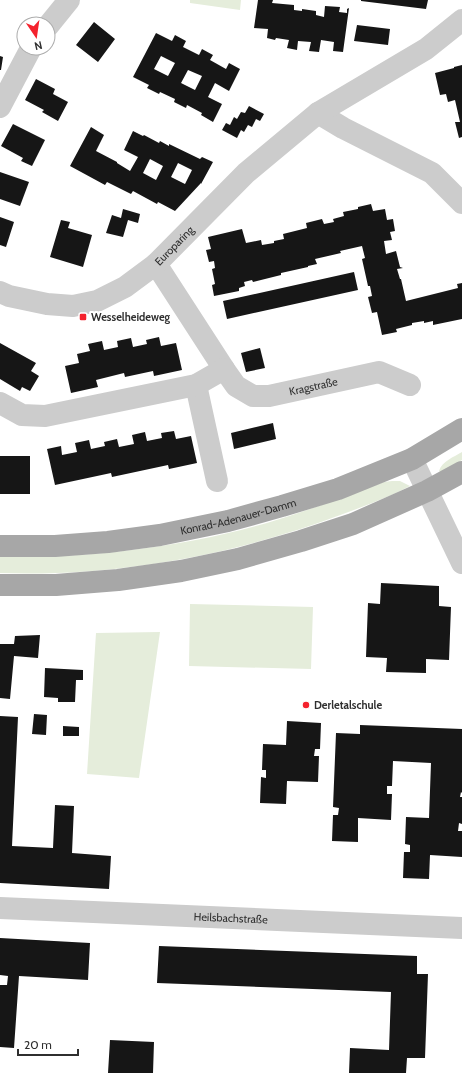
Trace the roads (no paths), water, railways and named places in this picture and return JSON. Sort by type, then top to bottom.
[{"type":"main road","name":"Konrad-Adenauer-Damm","points":[[0,546],[55,546],[108,542],[160,535],[220,523],[338,489],[412,459],[462,429]]},
{"type":"main road","points":[[0,585],[56,585],[118,580],[181,571],[238,559],[353,524],[427,491],[462,472]]},
{"type":"street","points":[[56,16],[69,0]]},
{"type":"street","name":"Europaring","points":[[0,292],[9,296],[47,304],[73,306],[97,301],[125,287],[156,264],[246,173],[318,113],[426,49],[462,20]]},
{"type":"street","points":[[0,107],[27,56]]},
{"type":"street","points":[[318,113],[343,128],[432,173],[462,203]]},
{"type":"street","name":"Kragstraße","points":[[156,264],[236,386],[253,396],[269,396],[379,372],[410,385]]},
{"type":"street","points":[[0,404],[22,414],[45,416],[196,385],[224,369]]},
{"type":"street","points":[[196,385],[217,481]]},
{"type":"street","points":[[412,459],[462,563]]},
{"type":"street","name":"Heilsbachstraße","points":[[0,908],[462,928]]},
{"type":"place","name":"Wesselheideweg","points":[[83,317]]},
{"type":"place","name":"Derletalschule","points":[[306,705]]}]
